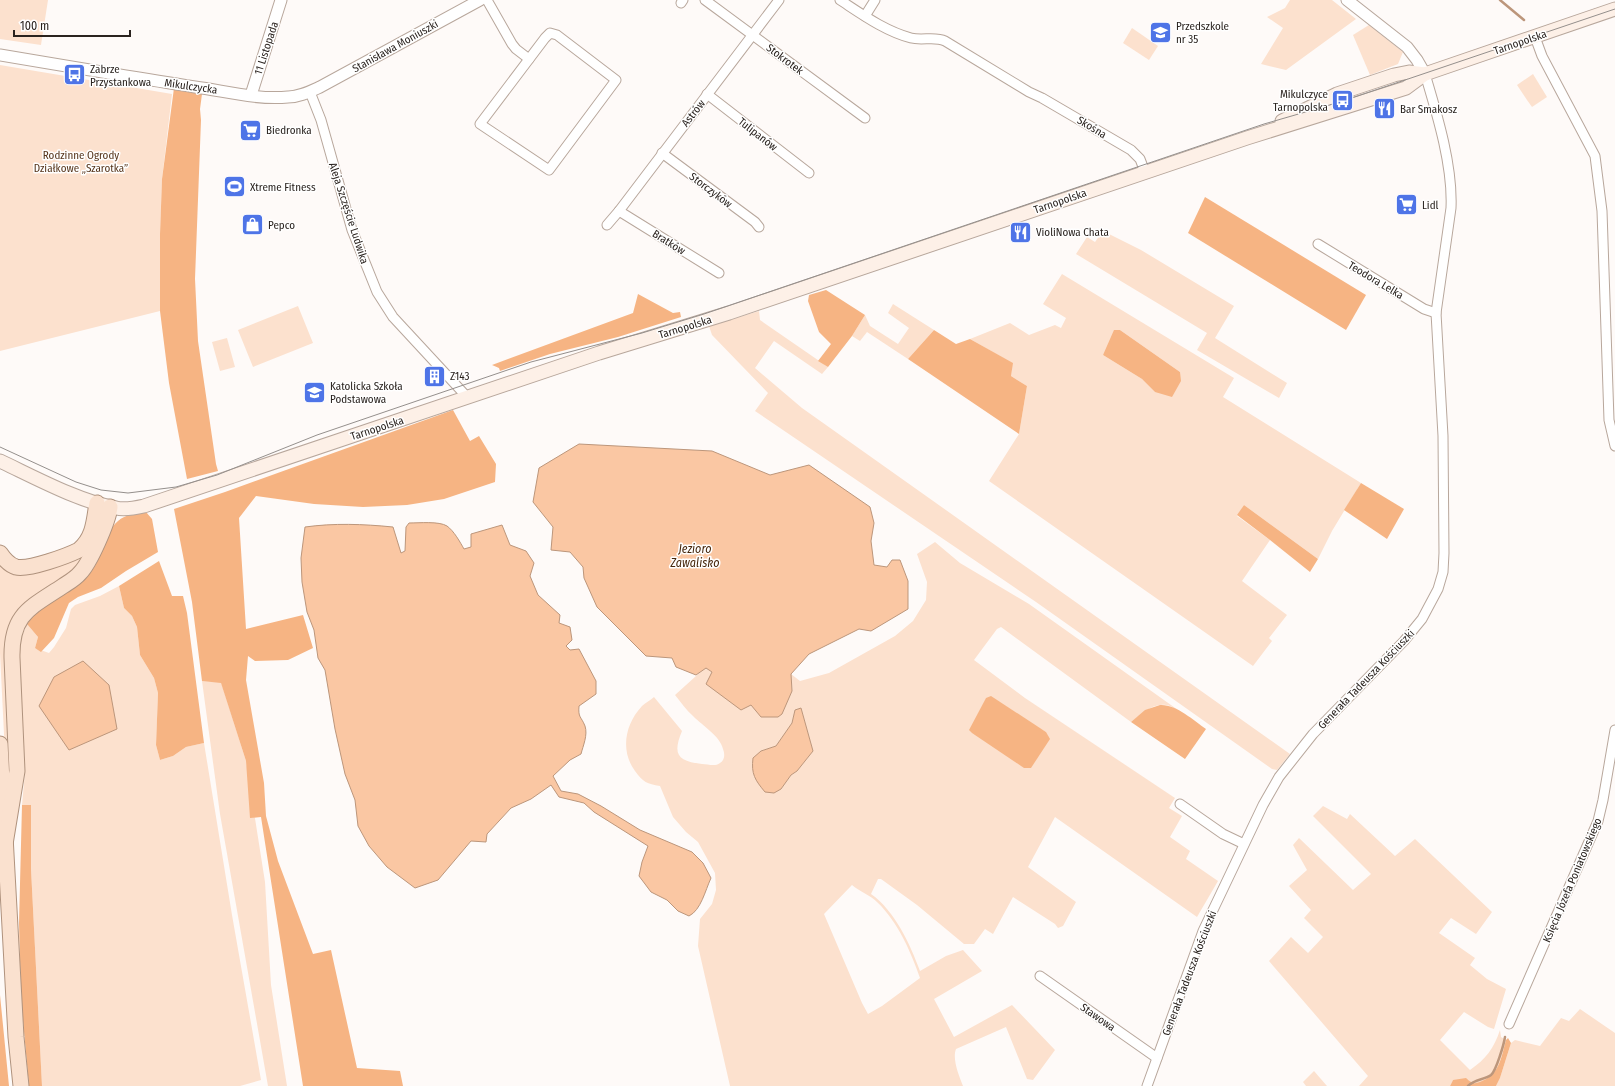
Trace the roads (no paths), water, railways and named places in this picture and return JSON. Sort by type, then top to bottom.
[{"type":"main road","name":"Tarnopolska","points":[[110,506],[138,508],[176,496],[617,348],[717,317],[1247,138],[1406,88],[1425,74],[1615,10]]},
{"type":"main road","points":[[0,461],[72,493],[110,506]]},
{"type":"main road","points":[[0,553],[6,561],[15,567],[27,568],[76,552],[85,545],[110,506]]},
{"type":"main road","points":[[5,844],[17,771],[12,658],[13,633],[22,616],[32,606],[74,579],[84,570],[110,506]]},
{"type":"main road","points":[[0,744],[20,1086]]},
{"type":"main road","points":[[0,899],[7,1038],[12,1086]]},
{"type":"street","name":"11 Listopada","points":[[251,95],[281,0]]},
{"type":"street","points":[[480,0],[516,49],[529,59]]},
{"type":"street","name":"Stanisława Moniuszki","points":[[310,92],[480,0]]},
{"type":"street","name":"Stokrotek","points":[[705,0],[865,118]]},
{"type":"street","name":"Astrów","points":[[607,224],[619,211],[779,0]]},
{"type":"street","name":"Skośna","points":[[840,0],[864,16],[904,36],[920,40],[942,40],[1131,150],[1140,159],[1145,172]]},
{"type":"street","points":[[864,16],[875,0]]},
{"type":"street","points":[[1347,0],[1407,47],[1425,74]]},
{"type":"street","points":[[554,33],[616,80],[549,170],[480,124],[529,59],[547,35],[554,33]]},
{"type":"street","points":[[1535,36],[1542,56],[1595,156],[1602,210],[1609,420],[1615,446]]},
{"type":"street","name":"Mikulczycka","points":[[0,55],[167,83],[276,98],[289,97],[310,92]]},
{"type":"street","name":"Generała Tadeusza Kościuszki","points":[[1147,1086],[1203,931],[1263,805],[1278,779],[1313,734],[1404,641],[1422,619],[1438,588],[1443,572],[1443,436],[1436,313],[1452,194],[1444,146],[1425,74]]},
{"type":"street","name":"Aleja Szczęście Ludwika","points":[[310,92],[321,120],[352,230],[377,292],[393,317],[468,398]]},
{"type":"street","name":"Tulipanów","points":[[707,94],[808,173]]},
{"type":"street","name":"Storczyków","points":[[662,153],[755,222],[759,227]]},
{"type":"street","name":"Bratków","points":[[619,211],[719,273]]},
{"type":"street","name":"Teodora Lelka","points":[[1318,244],[1424,309],[1436,313]]},
{"type":"street","name":"Księcia Józefa Poniatowskiego","points":[[1509,1024],[1598,821],[1615,730]]},
{"type":"street","points":[[1180,804],[1223,834],[1244,844]]},
{"type":"street","name":"Stawowa","points":[[1040,976],[1157,1058]]},
{"type":"water","name":"Jezioro Zawalisko","points":[[579,444],[712,451],[770,475],[809,465],[870,507],[874,523],[871,541],[874,565],[887,567],[892,560],[900,560],[908,581],[908,609],[871,631],[859,629],[809,654],[791,674],[792,691],[782,714],[778,717],[761,717],[751,705],[741,710],[706,684],[712,672],[706,668],[696,675],[676,667],[672,658],[646,656],[597,607],[584,578],[583,567],[570,552],[551,550],[553,527],[533,502],[539,468]]},
{"type":"water","points":[[409,523],[443,524],[450,528],[464,549],[471,547],[471,534],[502,525],[510,545],[526,551],[534,563],[530,576],[538,595],[560,615],[559,623],[570,627],[572,640],[566,646],[570,650],[579,649],[596,681],[596,694],[579,706],[579,715],[586,729],[581,754],[570,760],[553,776],[561,791],[578,794],[640,830],[692,852],[703,863],[711,878],[700,905],[689,916],[678,911],[667,900],[651,892],[639,876],[648,846],[594,812],[584,803],[559,797],[551,785],[531,799],[511,808],[487,834],[486,842],[471,841],[438,880],[415,888],[387,867],[369,846],[358,826],[355,800],[345,774],[335,729],[325,670],[318,658],[314,630],[307,612],[302,582],[301,558],[305,527],[349,524],[393,527],[401,553],[405,551],[406,527]]},
{"type":"water","points":[[83,661],[109,685],[117,729],[69,750],[39,706],[54,677]]},
{"type":"water","points":[[801,708],[813,751],[797,771],[791,775],[781,789],[774,793],[765,792],[754,776],[753,758],[761,751],[776,746],[792,723],[795,710]]},
{"type":"waterway","points":[[1500,0],[1524,20]]},
{"type":"waterway","points":[[1468,1086],[1488,1077],[1493,1073],[1500,1057],[1505,1037]]},
{"type":"tram line","points":[[0,447],[76,482],[101,490],[128,493],[176,487],[217,475],[317,435],[531,362],[642,333],[704,314],[1264,124],[1340,102],[1615,9]]},
{"type":"place","name":"Przedszkole nr 35","points":[[1161,32]]},
{"type":"place","name":"Zabrze Przystankowa","points":[[75,75]]},
{"type":"place","name":"Mikulczyce Tarnopolska","points":[[1343,100]]},
{"type":"place","name":"Bar Smakosz","points":[[1384,109]]},
{"type":"place","name":"Biedronka","points":[[251,130]]},
{"type":"place","name":"Xtreme Fitness","points":[[234,187]]},
{"type":"place","name":"Lidl","points":[[1406,205]]},
{"type":"place","name":"Pepco","points":[[253,225]]},
{"type":"place","name":"VioliNowa Chata","points":[[1021,232]]},
{"type":"place","name":"Z143","points":[[435,376]]},
{"type":"place","name":"Katolicka Szkoła Podstawowa","points":[[314,392]]},
{"type":"park label","name":"Rodzinne Ogrody Działkowe „Szarotka”","points":[[81,161]]}]
